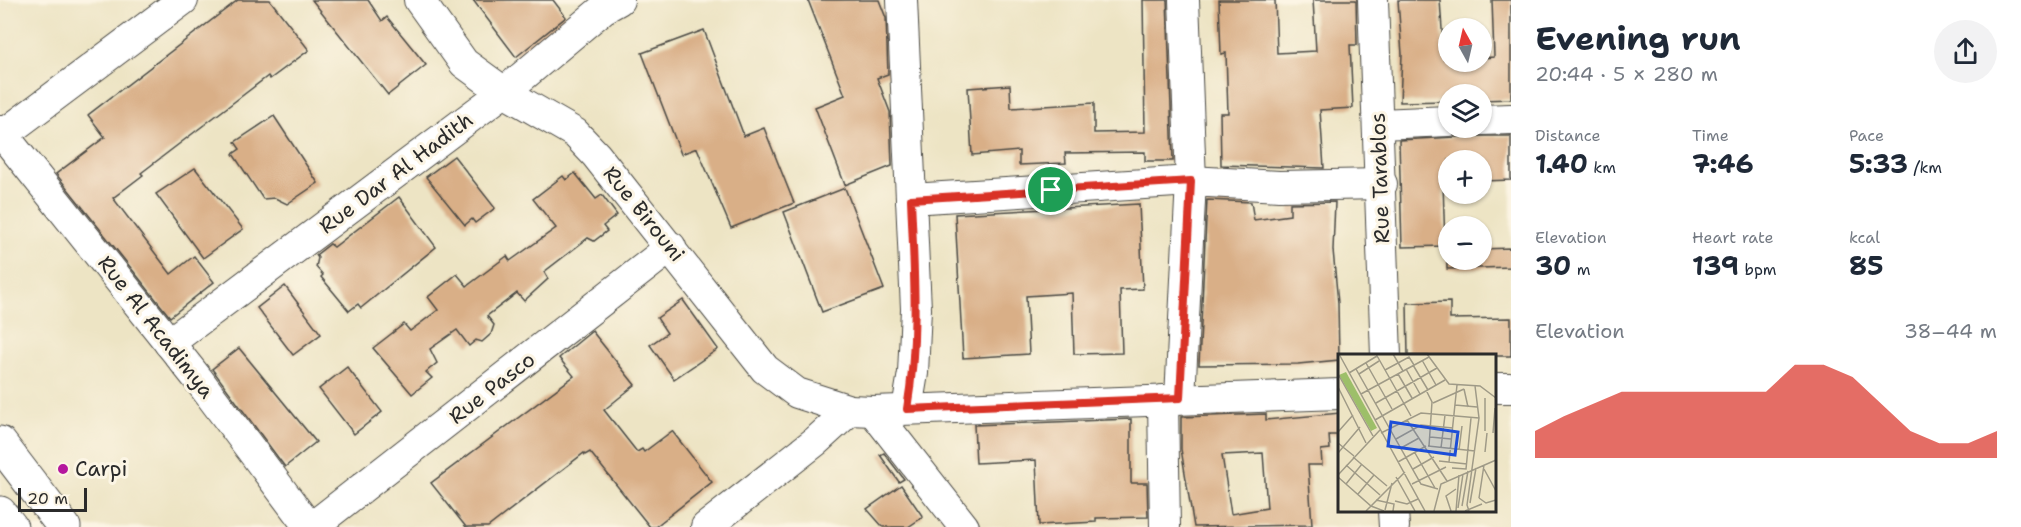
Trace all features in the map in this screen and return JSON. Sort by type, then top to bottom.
[{"type":"main road","points":[[0,442],[64,527]]},
{"type":"main road","points":[[0,513],[10,527]]},
{"type":"street","points":[[1,134],[183,0]]},
{"type":"street","name":"Rue Birouni","points":[[419,0],[464,63],[504,92],[575,133],[671,247],[765,369],[796,393],[862,410]]},
{"type":"street","name":"Rue Dar Al Hadith","points":[[169,343],[504,92],[603,9],[619,0]]},
{"type":"street","points":[[902,0],[916,309],[913,373],[907,409]]},
{"type":"street","points":[[1165,527],[1171,399],[1191,181],[1184,0]]},
{"type":"street","name":"Rue Tarablos","points":[[1373,0],[1382,184],[1386,354]]},
{"type":"street","points":[[1492,120],[1511,119]]},
{"type":"street","points":[[1378,124],[1438,121]]},
{"type":"street","name":"Rue Al Acadimya","points":[[1,134],[169,343],[310,527]]},
{"type":"street","points":[[911,199],[1191,181],[1280,186],[1382,184]]},
{"type":"street","name":"Rue Pasco","points":[[310,527],[671,247]]},
{"type":"street","points":[[706,527],[808,447],[862,410],[1338,394]]},
{"type":"street","points":[[862,410],[964,527]]},
{"type":"street","points":[[1393,512],[1394,527]]},
{"type":"building","points":[[238,0],[270,0],[309,50],[270,79],[268,76],[141,173],[143,175],[113,198],[171,274],[194,256],[214,282],[170,317],[56,174],[105,137],[88,115]]},
{"type":"building","points":[[312,0],[368,0],[382,21],[387,17],[426,65],[388,95]]},
{"type":"building","points":[[473,0],[553,0],[566,17],[516,57]]},
{"type":"building","points":[[808,0],[879,0],[886,18],[888,74],[877,78],[890,112],[892,166],[845,185],[815,107],[845,95]]},
{"type":"building","points":[[1143,0],[1167,0],[1173,161],[1145,161],[1145,152],[1065,153],[1066,163],[1019,165],[1019,151],[972,155],[968,88],[1010,85],[1011,108],[1094,103],[1094,133],[1145,132]]},
{"type":"building","points":[[1219,0],[1275,0],[1277,53],[1316,51],[1313,0],[1356,0],[1357,45],[1350,45],[1353,108],[1320,110],[1324,168],[1221,165],[1220,113],[1228,113],[1226,53],[1221,54]]},
{"type":"building","points":[[1398,0],[1440,0],[1438,72],[1492,72],[1492,57],[1494,57],[1492,0],[1511,0],[1511,99],[1492,100],[1492,84],[1438,84],[1438,101],[1400,102],[1402,54]]},
{"type":"building","points":[[704,30],[744,136],[764,128],[794,203],[731,228],[697,148],[681,154],[642,53]]},
{"type":"building","points":[[274,116],[318,183],[287,204],[275,198],[263,199],[233,154],[240,149],[235,142]]},
{"type":"building","points":[[1511,136],[1511,180],[1492,181],[1492,150],[1438,150],[1438,204],[1444,204],[1444,216],[1438,216],[1438,246],[1402,247],[1399,140]]},
{"type":"building","points":[[454,156],[495,208],[475,223],[472,219],[465,225],[426,177]]},
{"type":"building","points":[[195,168],[243,229],[203,258],[156,194]]},
{"type":"building","points":[[575,173],[596,199],[602,195],[617,215],[603,226],[607,231],[594,241],[588,238],[544,272],[548,279],[524,301],[517,293],[487,316],[494,325],[491,334],[482,342],[476,340],[469,346],[457,330],[430,349],[437,363],[426,372],[432,378],[412,394],[373,348],[404,324],[410,331],[438,310],[428,297],[457,274],[467,286],[507,256],[510,261],[556,228],[533,199],[563,176],[566,180]]},
{"type":"building","points":[[845,188],[884,289],[822,312],[784,212]]},
{"type":"building","points":[[399,197],[436,247],[361,308],[358,304],[349,311],[321,277],[323,275],[316,267],[318,258],[316,255],[330,244],[334,247]]},
{"type":"building","points":[[1207,200],[1251,202],[1254,220],[1290,215],[1290,203],[1335,202],[1333,250],[1338,303],[1338,360],[1298,364],[1199,365]]},
{"type":"building","points":[[1139,204],[1143,289],[1120,290],[1122,353],[1074,354],[1072,293],[1026,296],[1029,354],[963,358],[955,214]]},
{"type":"building","points":[[1511,248],[1511,267],[1492,268],[1492,249]]},
{"type":"building","points":[[285,286],[321,334],[293,355],[257,308]]},
{"type":"building","points":[[683,300],[718,349],[674,379],[650,345],[667,333],[657,318]]},
{"type":"building","points":[[1450,302],[1450,319],[1511,318],[1511,356],[1408,354],[1407,303]]},
{"type":"building","points":[[592,331],[635,385],[604,410],[637,452],[642,449],[644,452],[672,431],[712,482],[655,527],[650,527],[590,452],[585,455],[584,453],[488,527],[466,527],[431,483],[574,376],[559,358]]},
{"type":"building","points":[[239,348],[316,442],[285,467],[212,369]]},
{"type":"building","points":[[347,367],[382,412],[354,434],[319,389]]},
{"type":"building","points":[[1338,413],[1338,435],[1329,435],[1330,449],[1321,450],[1322,465],[1308,465],[1312,525],[1194,527],[1181,449],[1181,417],[1266,414],[1266,420]],"holes":[[[1263,453],[1267,508],[1231,514],[1222,455]]]},
{"type":"building","points":[[1131,419],[1131,483],[1147,483],[1148,517],[1096,518],[1096,522],[1039,525],[1036,460],[976,463],[974,425]]},
{"type":"building","points":[[884,453],[904,479],[899,482],[880,455]]},
{"type":"building","points":[[901,485],[923,517],[908,527],[883,527],[867,509]]},
{"type":"place","name":"Carpi","points":[[63,469]]},
{"type":"route","points":[[1191,181],[1180,398],[907,409],[913,373],[916,309],[911,199],[1051,190],[1191,181]]}]
